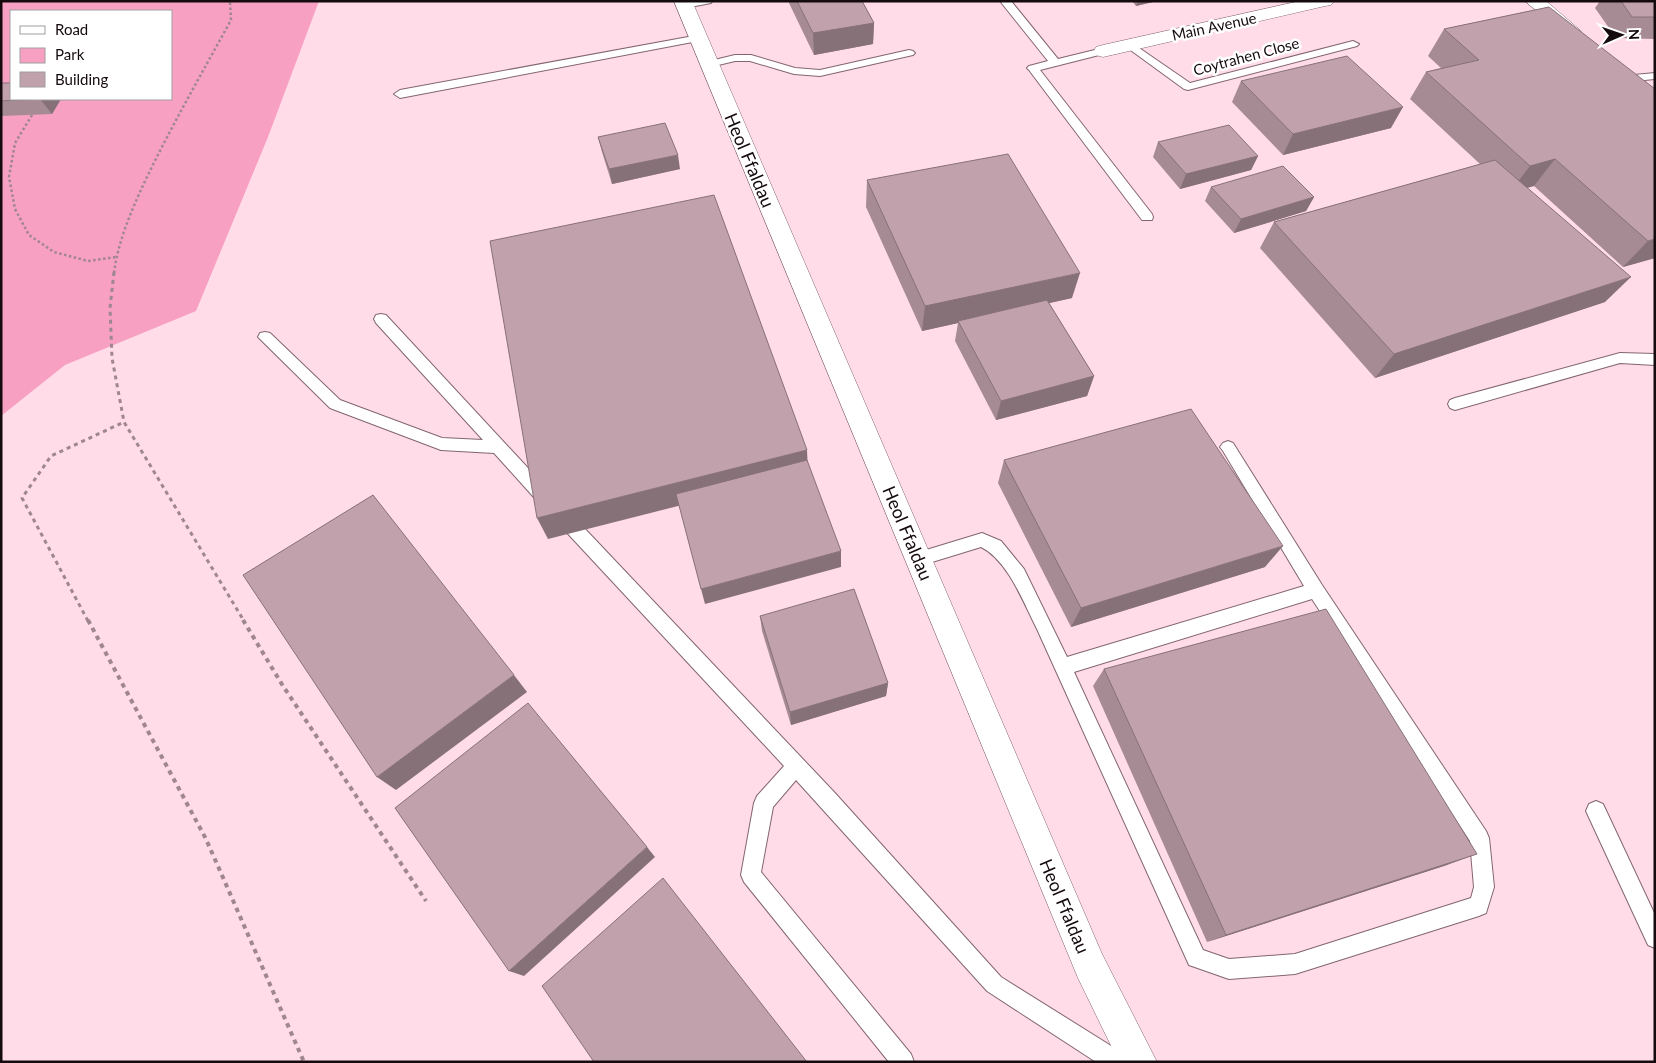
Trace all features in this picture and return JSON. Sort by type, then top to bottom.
[{"type":"street","name":"Main Avenue","points":[[1103,51],[1325,1]]},
{"type":"street","points":[[1534,1],[1588,43]]},
{"type":"street","name":"Heol Ffaldau","points":[[692,3],[699,38],[1090,966],[1138,1062]]},
{"type":"street","points":[[1619,66],[1655,94]]},
{"type":"lane","points":[[1006,1],[1055,62]]},
{"type":"lane","points":[[400,94],[699,38]]},
{"type":"lane","name":"Coytrahen Close","points":[[1129,44],[1188,87],[1353,44]]},
{"type":"lane","points":[[1103,51],[1033,68],[1147,217]]},
{"type":"lane","points":[[710,64],[735,58],[751,58],[794,71],[820,73],[909,53]]},
{"type":"lane","points":[[1634,78],[1655,76]]},
{"type":"lane","points":[[381,319],[497,447],[796,766],[994,984],[1116,1062]]},
{"type":"lane","points":[[266,337],[335,404],[441,444],[497,447]]},
{"type":"lane","points":[[1455,404],[1620,358],[1655,360]]},
{"type":"lane","points":[[919,559],[982,540],[996,546],[1018,574],[1196,958],[1229,969],[1295,964],[1479,906],[1484,887],[1480,838],[1316,590],[1228,447]]},
{"type":"lane","points":[[1062,667],[1316,590]]},
{"type":"lane","points":[[796,766],[764,803],[751,875],[904,1062]]},
{"type":"lane","points":[[1596,811],[1655,938]]},
{"type":"path","points":[[230,1],[231,20],[165,139],[133,208],[116,257],[110,308],[112,358],[124,422],[283,686],[426,901]]},
{"type":"path","points":[[32,115],[15,143],[10,177],[15,209],[29,235],[54,252],[88,261],[116,257]]},
{"type":"path","points":[[124,422],[51,456],[22,498],[206,839],[304,1062]]},
{"type":"green space","points":[[1,1],[319,1],[268,137],[196,311],[65,365],[1,416]]},
{"type":"building","points":[[797,1],[862,1],[874,23],[813,33]]},
{"type":"building","points":[[1621,1],[1655,1],[1655,17],[1632,17]]},
{"type":"building","points":[[1549,7],[1655,89],[1655,239],[1648,241],[1555,159],[1530,166],[1426,72],[1479,60],[1444,29]]},
{"type":"building","points":[[1347,56],[1403,107],[1293,134],[1241,81]]},
{"type":"building","points":[[1,83],[10,83],[10,100],[20,100],[1,101]]},
{"type":"building","points":[[665,123],[678,155],[609,169],[598,137]]},
{"type":"building","points":[[1229,125],[1258,156],[1186,174],[1158,142]]},
{"type":"building","points":[[1008,154],[1080,273],[925,306],[867,180]]},
{"type":"building","points":[[1495,160],[1631,277],[1394,354],[1274,222]]},
{"type":"building","points":[[1283,166],[1314,197],[1241,219],[1211,187]]},
{"type":"building","points":[[714,195],[807,450],[537,518],[490,241]]},
{"type":"building","points":[[1047,300],[1094,376],[1001,401],[958,321]]},
{"type":"building","points":[[1191,409],[1283,546],[1081,608],[1004,460]]},
{"type":"building","points":[[807,460],[841,551],[701,589],[676,494]]},
{"type":"building","points":[[373,495],[514,675],[377,777],[243,575]]},
{"type":"building","points":[[854,589],[888,683],[790,712],[760,616]]},
{"type":"building","points":[[1326,609],[1477,854],[1226,935],[1104,669]]},
{"type":"building","points":[[528,703],[647,847],[509,971],[395,808]]},
{"type":"building","points":[[663,878],[807,1062],[594,1062],[542,986]]}]
